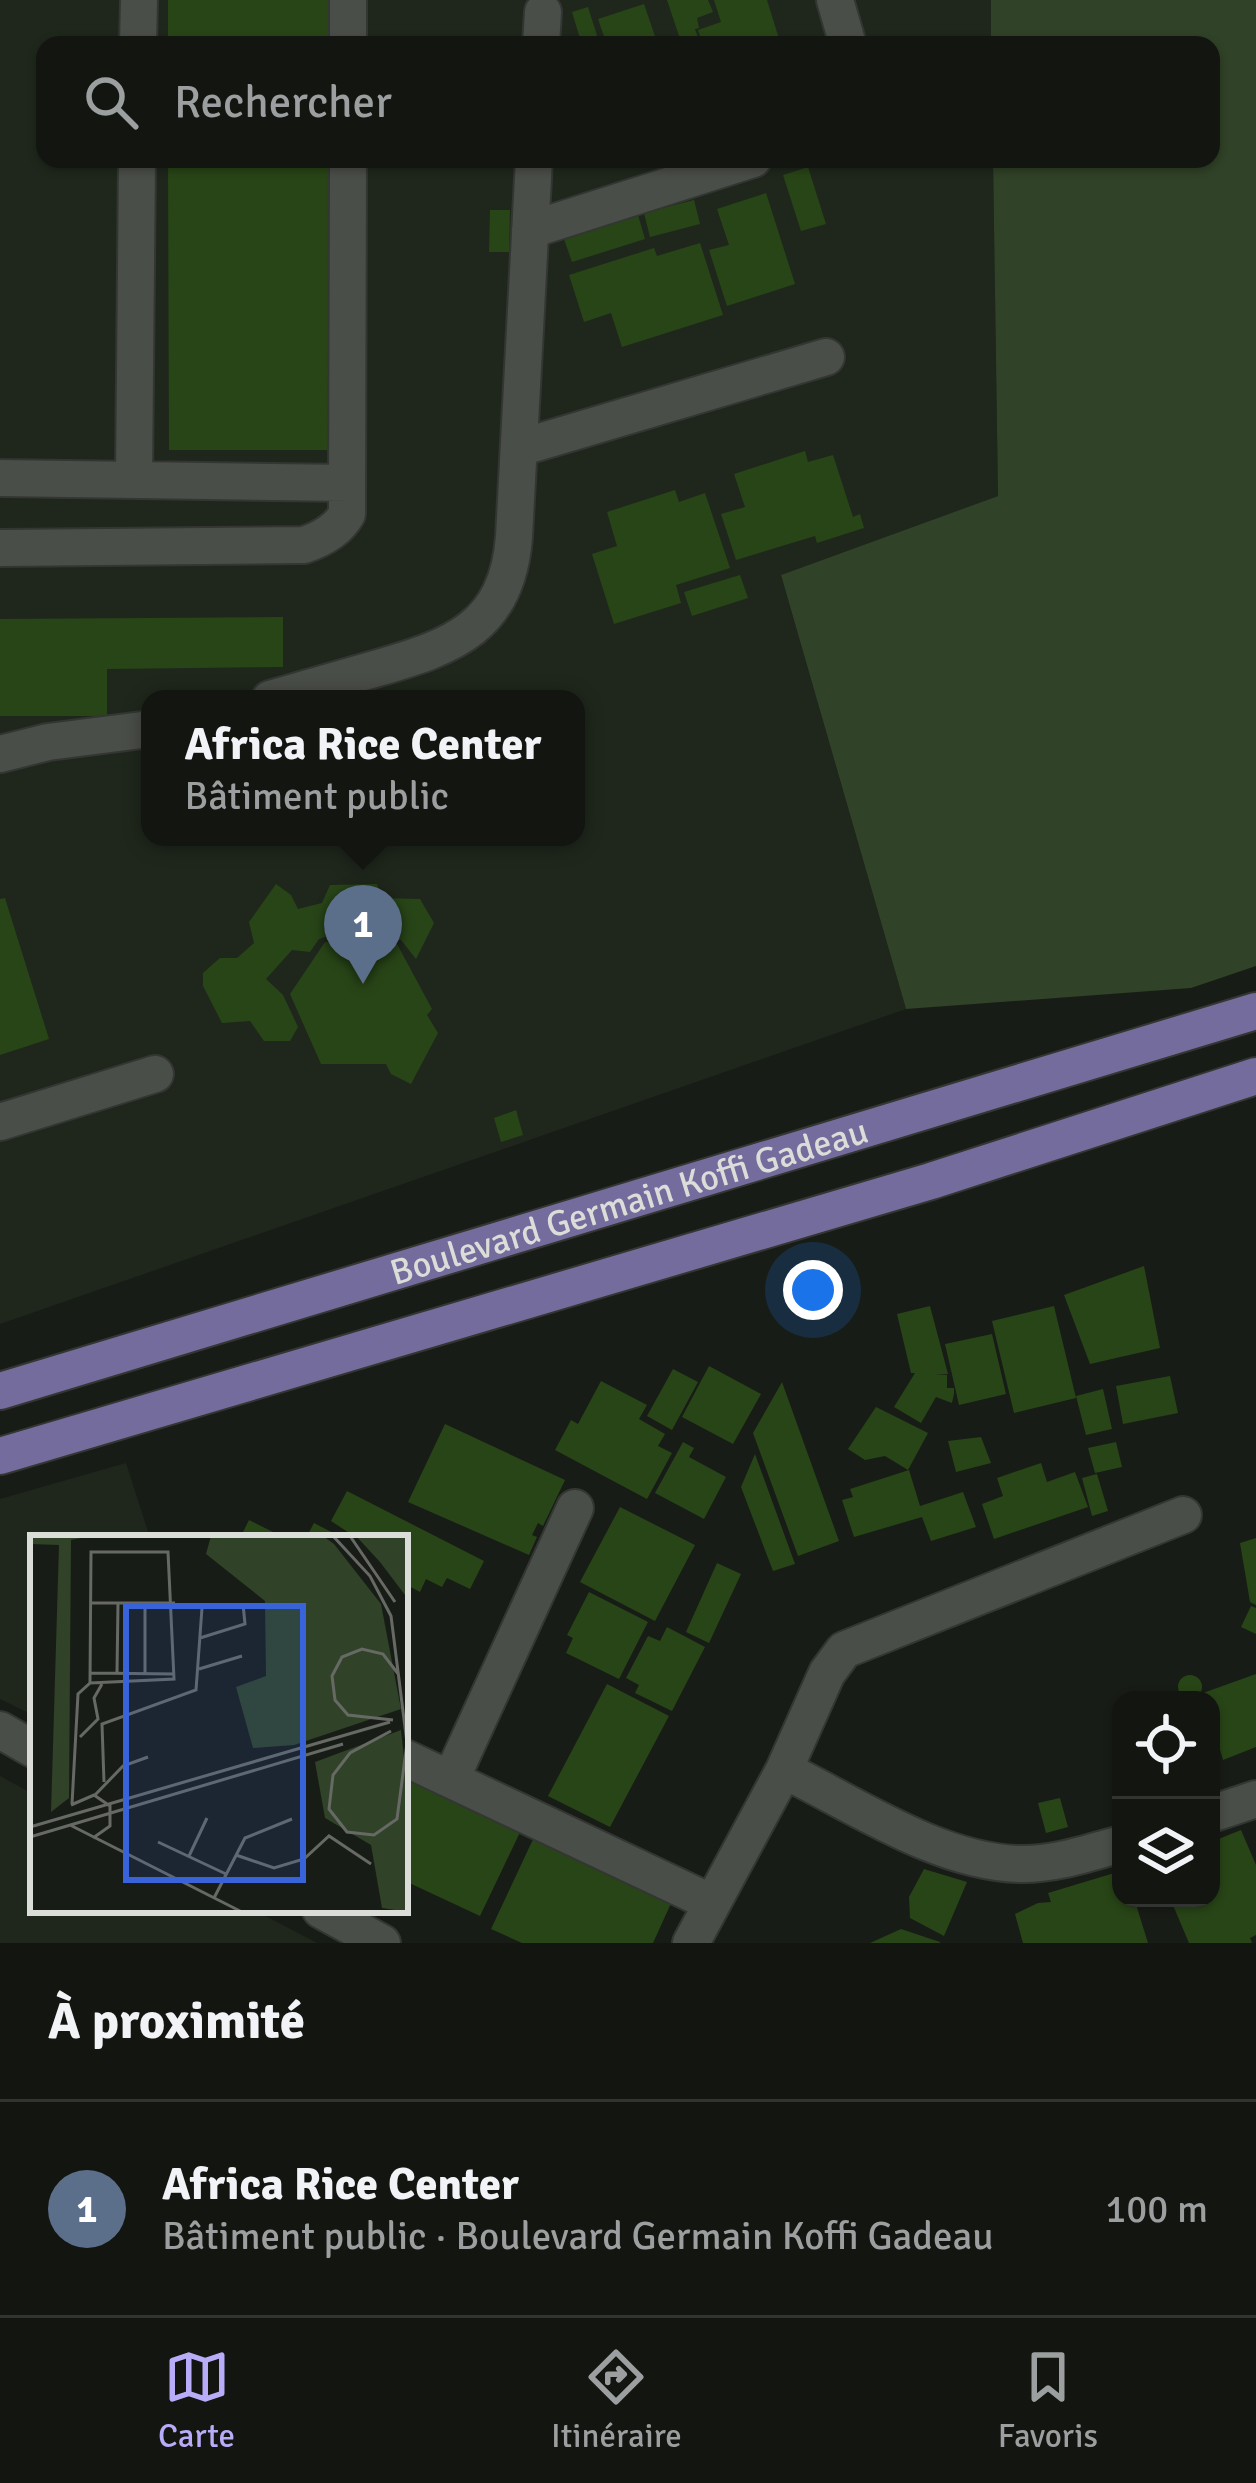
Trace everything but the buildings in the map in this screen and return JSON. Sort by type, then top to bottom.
[{"type":"main road","name":"Boulevard Germain Koffi Gadeau","points":[[0,1391],[1256,1011]]},
{"type":"main road","name":"Boulevard Germain Koffi Gadeau","points":[[0,1456],[931,1180],[1256,1076]]},
{"type":"street","points":[[138,36],[139,0]]},
{"type":"street","points":[[348,0],[348,36]]},
{"type":"street","points":[[835,0],[845,36]]},
{"type":"street","points":[[134,479],[137,168]]},
{"type":"street","points":[[0,548],[304,545],[329,534],[344,520],[348,168]]},
{"type":"street","points":[[301,690],[441,650],[470,631],[507,578],[512,559],[533,168]]},
{"type":"street","points":[[530,230],[725,168]]},
{"type":"street","points":[[519,448],[826,357]]},
{"type":"street","points":[[0,478],[347,483]]},
{"type":"street","points":[[0,754],[48,742],[141,730]]},
{"type":"street","points":[[0,1122],[155,1074]]},
{"type":"street","points":[[451,1779],[575,1508]]},
{"type":"street","points":[[691,1943],[784,1770],[827,1673],[844,1650],[1184,1515]]},
{"type":"street","points":[[0,1730],[30,1747]]},
{"type":"street","points":[[408,1759],[710,1902]]},
{"type":"street","points":[[784,1770],[974,1859],[1050,1862],[1112,1846]]},
{"type":"street","points":[[1220,1811],[1256,1799]]},
{"type":"street","points":[[327,1913],[382,1943]]},
{"type":"shaded area","points":[[0,0],[991,0],[991,36],[36,36],[36,168],[993,168],[998,496],[781,575],[906,1009],[0,1324]]},
{"type":"shaded area","points":[[126,1463],[149,1535],[30,1535],[30,1714],[0,1699],[0,1499]]},
{"type":"shaded area","points":[[0,1776],[30,1792],[30,1913],[260,1913],[317,1943],[0,1943]]},
{"type":"green space","points":[[991,0],[1256,0],[1256,966],[1191,988],[906,1009],[781,575],[998,496],[993,168],[1220,168],[1220,36],[991,36]]},
{"type":"place","name":"Africa Rice Center","points":[[363,984]]}]
